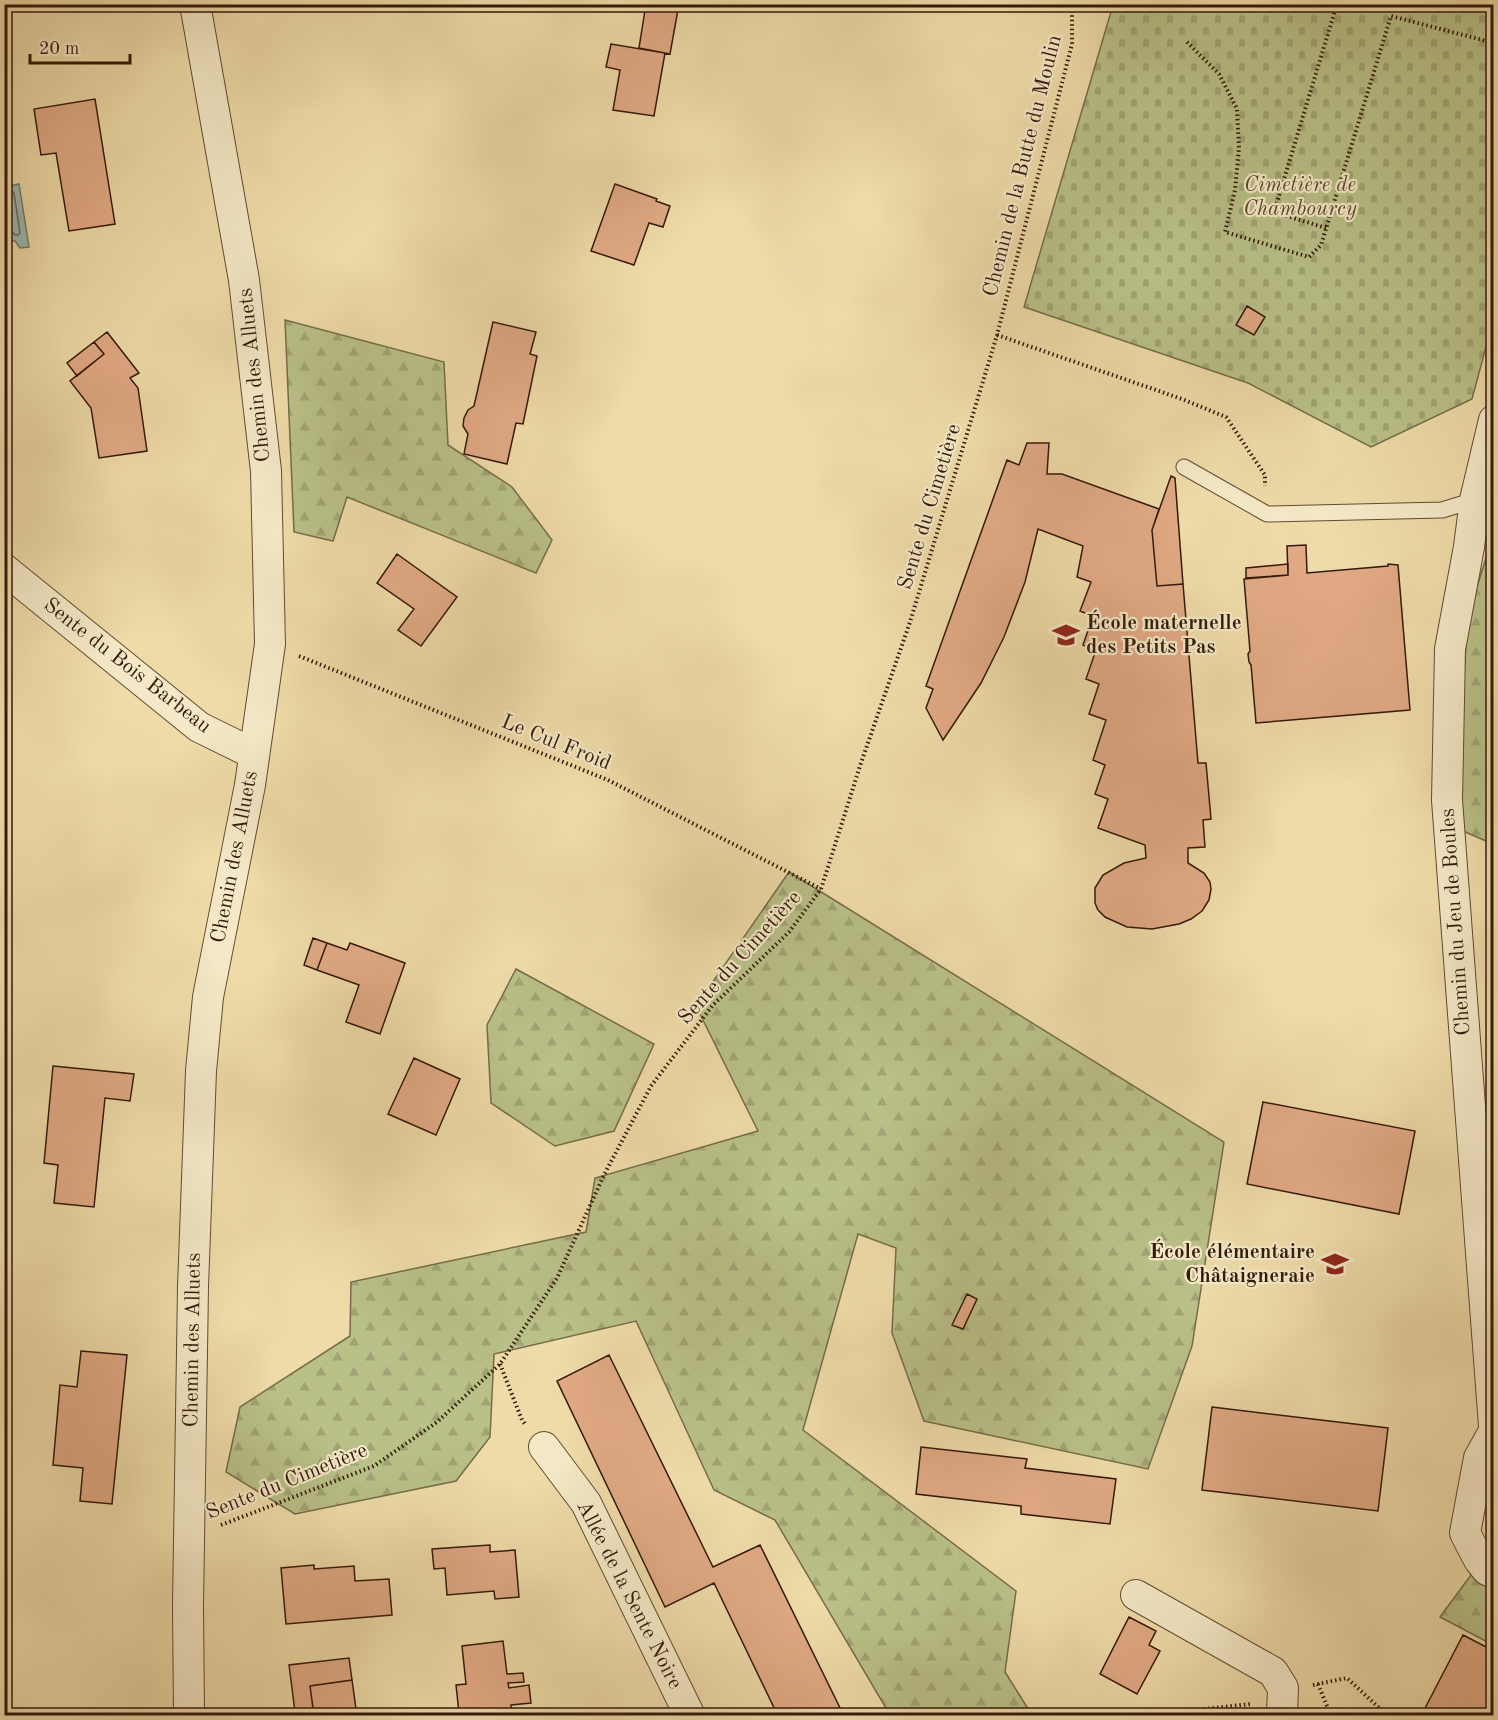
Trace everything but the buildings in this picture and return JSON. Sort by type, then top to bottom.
[{"type":"street","name":"Chemin des Alluets","points":[[189,1716],[188,1606],[193,1287],[201,1071],[208,997],[248,796],[270,644],[266,471],[244,280],[195,4]]},
{"type":"street","name":"Chemin du Jeu de Boules","points":[[1494,420],[1475,500],[1469,547],[1450,649],[1447,800],[1494,1428]]},
{"type":"street","name":"Sente du Bois Barbeau","points":[[4,569],[199,727],[254,754]]},
{"type":"street","points":[[1494,1428],[1479,1458],[1465,1533],[1479,1560],[1494,1573]]},
{"type":"street","name":"Allée de la Sente Noire","points":[[544,1447],[586,1503],[690,1716]]},
{"type":"street","points":[[1136,1595],[1273,1672],[1282,1702]]},
{"type":"lane","points":[[1184,467],[1267,514],[1442,510],[1475,500]]},
{"type":"path","name":"Chemin de la Butte du Moulin","points":[[997,335],[1072,44],[1072,4]]},
{"type":"path","points":[[1326,228],[1274,212],[1337,4]]},
{"type":"path","points":[[1187,42],[1220,74],[1237,109],[1239,148],[1235,190],[1225,232],[1310,257],[1321,245],[1391,16],[1494,43]]},
{"type":"path","points":[[997,335],[1182,399],[1226,417],[1265,475],[1267,514]]},
{"type":"path","name":"Sente du Cimetière","points":[[189,1537],[374,1466],[437,1422],[500,1364],[557,1278],[604,1175],[651,1086],[712,1005],[789,933],[821,889],[860,766],[910,622],[997,335]]},
{"type":"path","name":"Le Cul Froid","points":[[270,644],[608,780],[821,889]]},
{"type":"path","points":[[500,1364],[522,1420],[544,1447]]},
{"type":"path","points":[[1141,1716],[1282,1702],[1318,1684],[1347,1678],[1388,1716]]},
{"type":"path","points":[[1318,1684],[1331,1716]]},
{"type":"green space","name":"Cimetière de Chambourcy","points":[[1113,5],[1493,5],[1493,321],[1472,399],[1371,447],[1248,383],[1024,307]]},
{"type":"green space","points":[[285,320],[444,362],[448,445],[512,487],[552,540],[536,573],[347,497],[333,541],[294,532]]},
{"type":"green space","points":[[1493,536],[1493,844],[1454,827],[1468,615]]},
{"type":"green space","points":[[789,872],[1224,1142],[1192,1346],[1148,1469],[924,1421],[892,1333],[896,1248],[858,1234],[803,1430],[1016,1591],[1005,1672],[1032,1715],[890,1715],[775,1520],[714,1490],[636,1321],[494,1354],[490,1437],[456,1481],[295,1514],[226,1472],[240,1407],[350,1336],[351,1282],[586,1232],[595,1178],[758,1131],[696,1006]]},
{"type":"green space","points":[[516,969],[654,1044],[614,1131],[555,1146],[491,1103],[487,1025]]},
{"type":"green space","points":[[1485,1556],[1493,1561],[1493,1645],[1440,1617]]},
{"type":"water","points":[[19,184],[29,247],[20,248],[15,241],[8,241],[5,209],[5,187]]},
{"type":"place","name":"École maternelle des Petits Pas","points":[[1066,635]]},
{"type":"place","name":"École élémentaire Châtaigneraie","points":[[1335,1264]]}]
